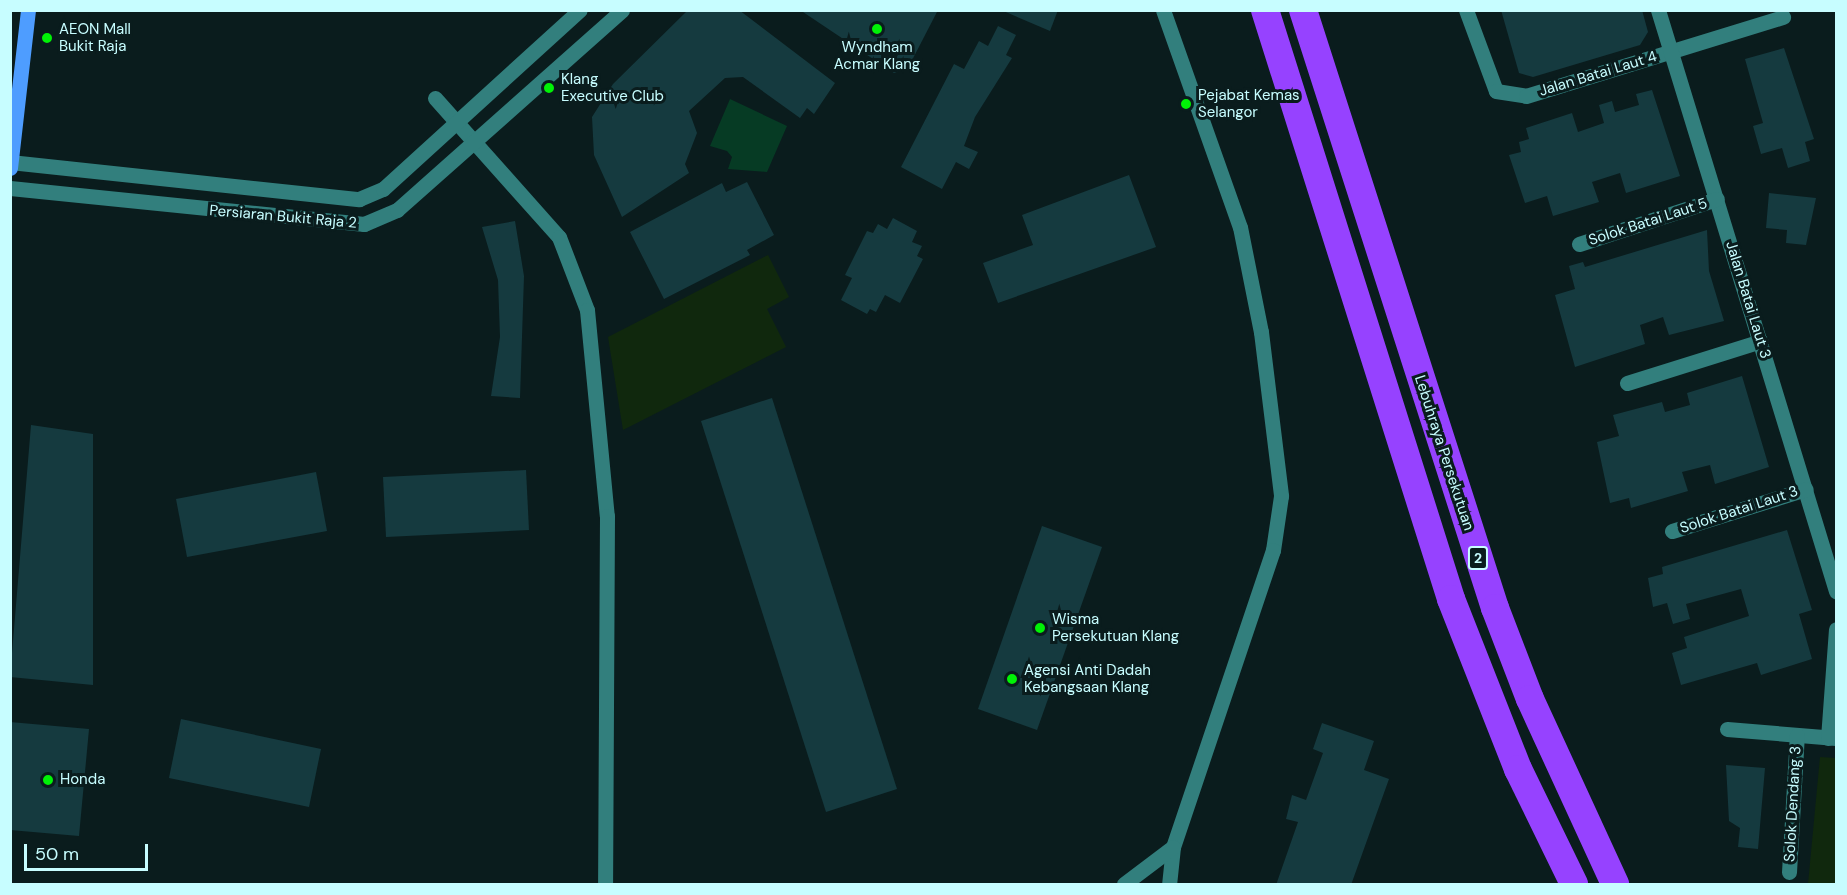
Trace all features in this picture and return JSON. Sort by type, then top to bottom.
[{"type":"highway","points":[[1265,10],[1451,599],[1518,769],[1574,885]]},
{"type":"highway","name":"Lebuhraya Persekutuan","points":[[1303,10],[1495,608],[1534,709],[1615,885]]},
{"type":"main road","points":[[10,168],[28,10]]},
{"type":"street","name":"Persiaran Bukit Raja 2","points":[[11,162],[359,199],[383,189],[580,10]]},
{"type":"street","name":"Persiaran Bukit Raja 2","points":[[10,188],[364,224],[397,210],[474,144],[622,10]]},
{"type":"street","name":"Jalan Batai Laut 4","points":[[1466,10],[1487,78],[1496,91],[1513,96],[1671,52],[1783,17]]},
{"type":"street","name":"Jalan Batai Laut 3","points":[[1658,10],[1836,591]]},
{"type":"street","points":[[1166,16],[1240,227],[1261,332],[1281,496],[1273,550],[1173,847],[1169,885]]},
{"type":"street","points":[[435,98],[559,237],[587,310],[607,516],[605,885]]},
{"type":"street","name":"Solok Batai Laut 5","points":[[1579,244],[1717,200]]},
{"type":"street","points":[[1627,383],[1761,341]]},
{"type":"street","name":"Solok Batai Laut 3","points":[[1672,531],[1806,489]]},
{"type":"street","points":[[1727,729],[1832,738],[1836,629]]},
{"type":"street","name":"Solok Dendang 3","points":[[1789,872],[1797,735]]},
{"type":"street","points":[[1124,885],[1173,847]]},
{"type":"shaded area","points":[[730,99],[787,126],[767,172],[728,169],[732,157],[727,151],[710,146]]},
{"type":"shaded area","points":[[768,255],[789,297],[767,309],[786,347],[623,430],[608,337]]},
{"type":"shaded area","points":[[1820,757],[1836,758],[1836,884],[1808,884]]},
{"type":"building","points":[[688,10],[739,10],[835,83],[814,114],[807,108],[800,118],[743,77],[725,78],[689,111],[697,133],[685,164],[689,173],[622,217],[594,155],[592,117],[613,84]]},
{"type":"building","name":"Wyndham Acmar Klang","points":[[800,10],[938,10],[908,68],[894,73]]},
{"type":"building","points":[[1001,10],[1058,10],[1050,31]]},
{"type":"building","points":[[1501,10],[1642,10],[1648,32],[1640,45],[1533,77],[1519,73]]},
{"type":"building","points":[[998,26],[1016,35],[1006,55],[1012,58],[975,117],[964,146],[978,152],[969,169],[956,162],[942,189],[901,167],[954,64],[964,69],[979,41],[988,46]]},
{"type":"building","points":[[1784,48],[1814,139],[1805,142],[1810,161],[1788,168],[1782,148],[1761,154],[1753,126],[1763,123],[1745,59]]},
{"type":"building","points":[[1652,90],[1680,176],[1626,193],[1620,173],[1592,182],[1599,202],[1553,216],[1547,196],[1525,203],[1509,155],[1521,152],[1519,142],[1529,139],[1526,128],[1572,113],[1578,132],[1604,123],[1599,105],[1612,101],[1615,112],[1639,105],[1636,94]]},
{"type":"building","points":[[1129,175],[1156,247],[998,303],[983,263],[1033,245],[1022,215]]},
{"type":"building","points":[[747,182],[774,235],[747,250],[750,255],[664,299],[630,232],[722,183],[726,192]]},
{"type":"building","points":[[1769,193],[1816,198],[1806,245],[1786,243],[1787,230],[1766,228]]},
{"type":"building","points":[[893,218],[917,231],[912,242],[922,246],[917,256],[923,259],[900,303],[885,295],[876,312],[870,309],[867,314],[841,300],[852,278],[845,275],[867,231],[873,233],[878,224],[887,229]]},
{"type":"building","points":[[515,221],[524,276],[520,398],[491,396],[500,337],[498,280],[482,227]]},
{"type":"building","points":[[1707,230],[1709,271],[1724,321],[1669,335],[1663,317],[1640,325],[1645,344],[1575,367],[1555,295],[1575,289],[1569,266],[1583,262],[1585,267]]},
{"type":"building","points":[[1742,376],[1769,467],[1715,484],[1710,465],[1682,472],[1688,491],[1631,508],[1629,498],[1610,503],[1597,442],[1619,436],[1613,415],[1662,402],[1665,412],[1690,405],[1687,393]]},
{"type":"building","points":[[772,398],[897,789],[826,812],[701,421]]},
{"type":"building","points":[[31,425],[93,434],[93,685],[10,677]]},
{"type":"building","points":[[526,470],[529,530],[386,537],[383,477]]},
{"type":"building","points":[[316,472],[327,531],[187,557],[176,499]]},
{"type":"building","name":"Wisma Persekutuan Klang","points":[[1042,526],[1102,547],[1037,730],[978,709]]},
{"type":"building","points":[[1787,530],[1812,610],[1799,614],[1812,659],[1761,675],[1757,663],[1681,685],[1672,653],[1687,648],[1684,637],[1749,616],[1741,589],[1686,604],[1690,619],[1673,624],[1667,603],[1653,607],[1648,578],[1663,574],[1662,567]]},
{"type":"building","points":[[181,719],[321,749],[309,807],[169,778]]},
{"type":"building","name":"Honda","points":[[10,722],[89,729],[79,836],[10,830]]},
{"type":"building","points":[[1322,723],[1374,741],[1364,770],[1389,779],[1351,885],[1276,885],[1298,822],[1286,819],[1292,795],[1306,800],[1323,753],[1313,749]]},
{"type":"building","points":[[1726,765],[1765,768],[1758,849],[1738,847],[1740,828],[1729,821]]},
{"type":"place","name":"Wyndham Acmar Klang","points":[[877,29]]},
{"type":"place","name":"AEON Mall Bukit Raja","points":[[47,38]]},
{"type":"place","name":"Klang Executive Club","points":[[549,88]]},
{"type":"place","name":"Pejabat Kemas Selangor","points":[[1186,104]]},
{"type":"place","name":"Wisma Persekutuan Klang","points":[[1040,628]]},
{"type":"place","name":"Agensi Anti Dadah Kebangsaan Klang","points":[[1012,679]]},
{"type":"place","name":"Honda","points":[[48,780]]}]
